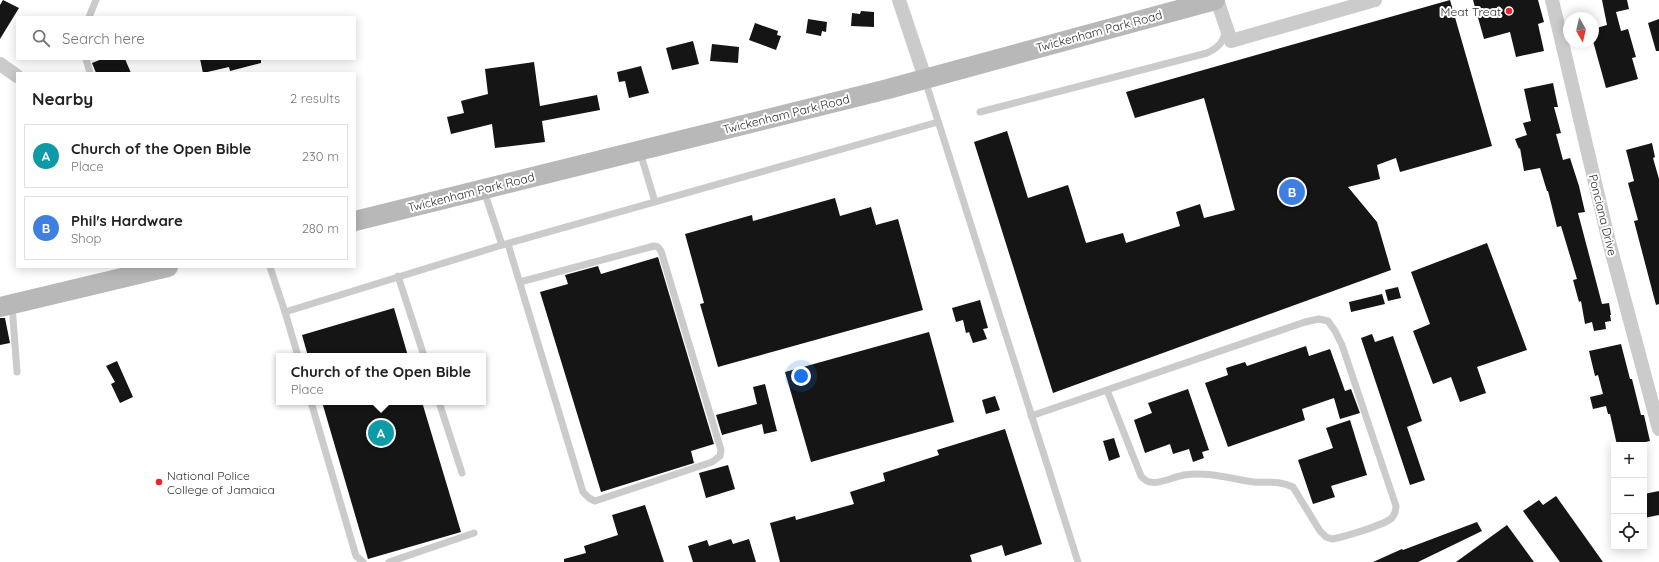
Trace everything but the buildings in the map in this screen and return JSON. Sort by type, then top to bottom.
[{"type":"main road","name":"Twickenham Park Road","points":[[356,221],[925,78],[1216,0]]},
{"type":"main road","points":[[6,306],[112,274],[160,268]]},
{"type":"street","points":[[899,0],[925,78]]},
{"type":"street","points":[[1216,0],[1231,41],[1376,0]]},
{"type":"street","name":"Ponciana Drive","points":[[1552,0],[1609,242],[1659,429]]},
{"type":"street","points":[[0,64],[16,75]]},
{"type":"lane","points":[[88,16],[96,0]]},
{"type":"lane","points":[[980,112],[1207,53],[1218,47],[1225,36],[1226,27]]},
{"type":"lane","points":[[86,60],[90,72]]},
{"type":"lane","points":[[925,78],[1078,562]]},
{"type":"lane","points":[[285,312],[505,244],[938,122]]},
{"type":"lane","points":[[639,150],[655,202]]},
{"type":"lane","points":[[483,189],[520,282],[583,492],[595,501],[712,462],[720,456],[721,450],[661,251],[658,246],[520,282]]},
{"type":"lane","points":[[270,268],[297,353]]},
{"type":"lane","points":[[398,276],[423,353]]},
{"type":"lane","points":[[6,306],[17,372]]},
{"type":"lane","points":[[1032,416],[1107,390],[1305,322],[1319,319],[1328,321],[1342,345],[1396,506],[1396,512],[1392,518],[1383,523],[1332,539],[1326,537],[1320,532],[1292,487],[1286,484],[1256,482],[1193,474],[1174,477],[1154,483],[1148,482],[1141,476],[1107,390]]},
{"type":"lane","points":[[312,405],[356,556],[363,562]]},
{"type":"lane","points":[[440,405],[462,473]]},
{"type":"lane","points":[[389,562],[474,533]]},
{"type":"place","name":"Meat Treat","points":[[1509,11]]},
{"type":"place","name":"Phil's Hardware","points":[[1292,192]]},
{"type":"place","name":"Church of the Open Bible","points":[[381,433]]},
{"type":"place","name":"National Police College of Jamaica","points":[[159,482]]}]
